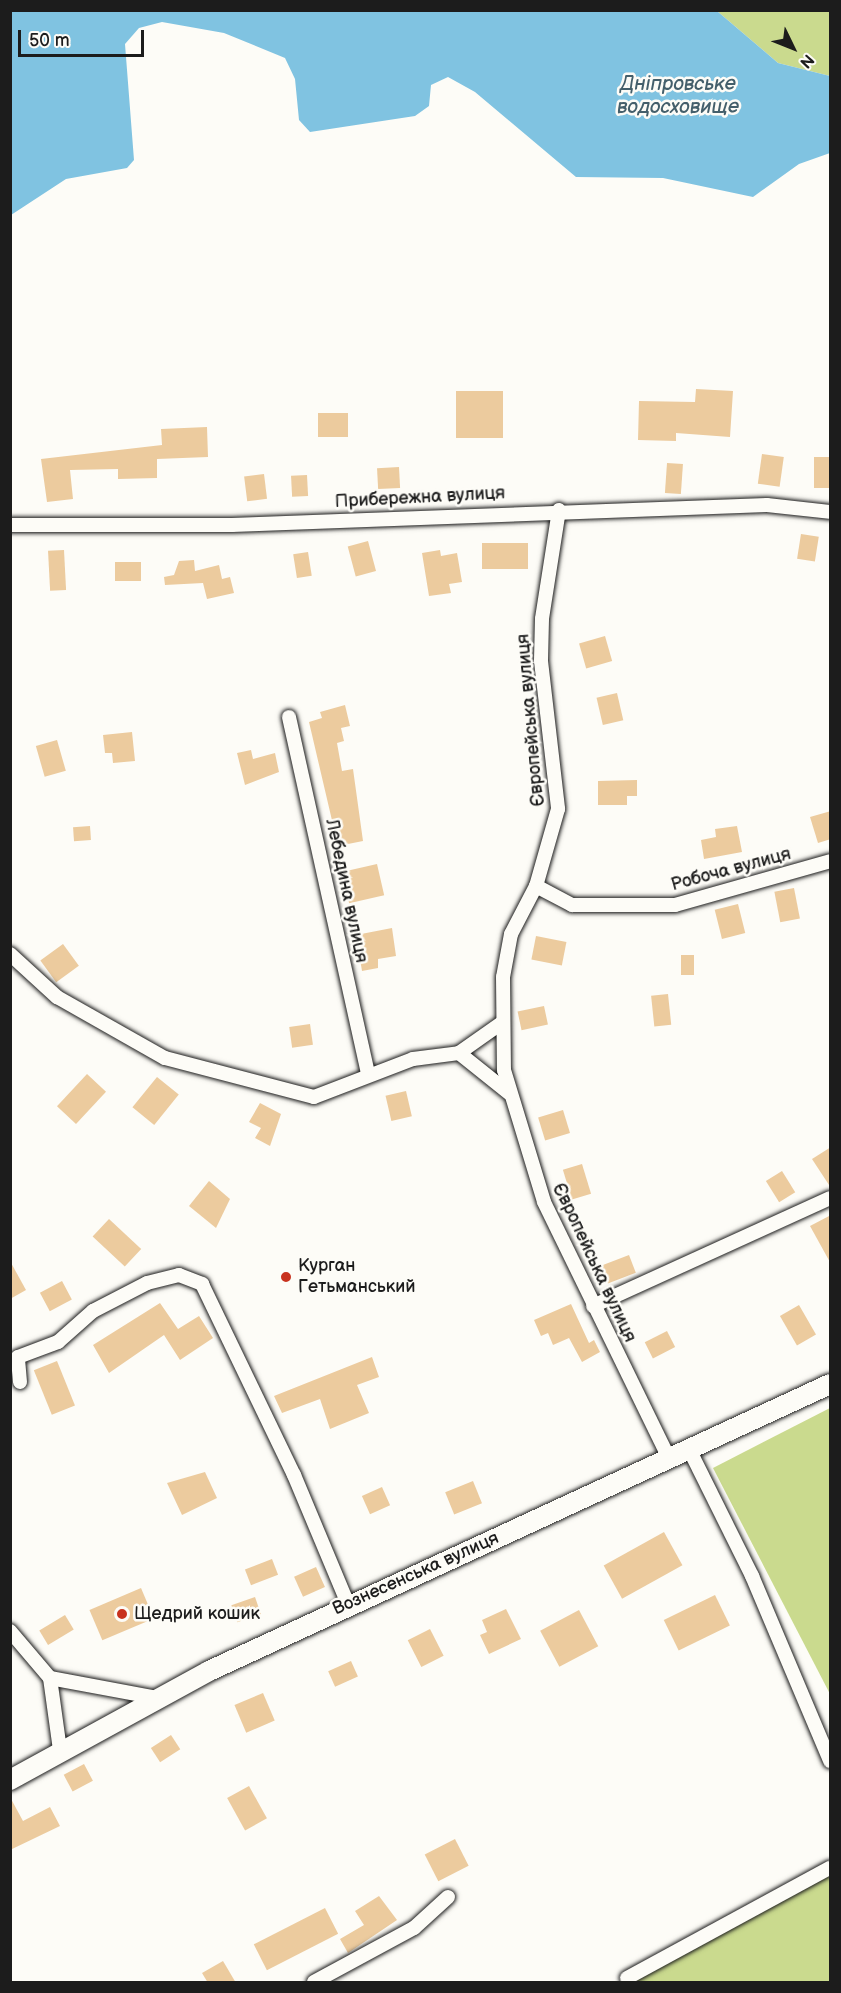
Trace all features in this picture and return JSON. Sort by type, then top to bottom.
[{"type":"main road","name":"Вознесенська вулиця","points":[[10,1780],[60,1750],[158,1698],[348,1604],[690,1451],[831,1384]]},
{"type":"street","name":"Прибережна вулиця","points":[[10,525],[232,525],[559,510],[767,505],[831,512]]},
{"type":"street","name":"Європейська вулиця","points":[[559,510],[548,564],[541,661],[558,809],[536,886],[511,934],[503,977],[503,1022],[509,1093],[544,1202],[592,1306],[670,1460]]},
{"type":"street","name":"Лебедина вулиця","points":[[289,717],[368,1074]]},
{"type":"street","name":"Робоча вулиця","points":[[536,886],[572,905],[675,905],[831,861]]},
{"type":"street","points":[[10,954],[57,997],[165,1058],[314,1097],[368,1074],[413,1059],[459,1053],[503,1022]]},
{"type":"street","points":[[459,1053],[509,1093]]},
{"type":"street","points":[[592,1306],[831,1198]]},
{"type":"street","points":[[20,1382],[18,1357],[58,1342],[93,1311],[147,1283],[178,1275],[202,1284],[294,1474],[348,1604]]},
{"type":"street","points":[[690,1451],[756,1586],[829,1756]]},
{"type":"street","points":[[10,1631],[50,1678],[60,1750]]},
{"type":"street","points":[[50,1678],[158,1698]]},
{"type":"street","points":[[627,1978],[831,1868]]},
{"type":"street","points":[[314,1983],[414,1928],[448,1897]]},
{"type":"green space","points":[[717,11],[830,11],[830,76],[778,63]]},
{"type":"green space","points":[[830,1408],[830,1694],[713,1468]]},
{"type":"green space","points":[[830,1866],[830,1982],[633,1982]]},
{"type":"water","name":"Дніпровське водосховище","points":[[11,10],[717,11],[778,63],[830,76],[830,153],[799,164],[753,197],[663,178],[576,177],[475,92],[448,77],[431,85],[429,106],[415,116],[310,132],[299,120],[295,79],[285,58],[224,33],[162,22],[139,28],[125,44],[134,160],[127,168],[66,179],[11,215]]},
{"type":"building","points":[[696,389],[733,391],[730,437],[676,433],[676,441],[638,440],[639,401],[695,402]]},
{"type":"building","points":[[456,391],[503,391],[503,438],[456,438]]},
{"type":"building","points":[[318,413],[348,413],[348,437],[318,437]]},
{"type":"building","points":[[207,427],[208,457],[157,459],[157,478],[118,479],[118,469],[70,470],[73,499],[47,502],[41,459],[162,445],[161,429]]},
{"type":"building","points":[[762,454],[784,457],[780,487],[758,484]]},
{"type":"building","points":[[814,457],[830,457],[830,488],[814,488]]},
{"type":"building","points":[[667,463],[683,464],[681,494],[665,493]]},
{"type":"building","points":[[399,467],[400,488],[378,489],[377,468]]},
{"type":"building","points":[[264,474],[267,499],[247,501],[244,476]]},
{"type":"building","points":[[307,475],[308,496],[292,497],[291,476]]},
{"type":"building","points":[[801,534],[819,537],[815,562],[797,559]]},
{"type":"building","points":[[368,541],[376,571],[356,576],[348,546]]},
{"type":"building","points":[[482,543],[528,543],[528,569],[482,569]]},
{"type":"building","points":[[64,550],[66,590],[50,591],[48,551]]},
{"type":"building","points":[[440,550],[441,556],[457,553],[462,582],[449,584],[451,593],[429,596],[422,553]]},
{"type":"building","points":[[308,552],[312,576],[297,578],[293,554]]},
{"type":"building","points":[[194,560],[195,571],[219,565],[222,579],[230,577],[234,593],[207,599],[203,583],[165,585],[164,577],[174,575],[179,561]]},
{"type":"building","points":[[115,562],[141,562],[141,581],[115,581]]},
{"type":"building","points":[[605,636],[612,661],[586,668],[579,643]]},
{"type":"building","points":[[617,693],[623,720],[603,725],[597,698]]},
{"type":"building","points":[[345,705],[350,726],[341,728],[344,741],[337,743],[342,771],[353,769],[363,841],[338,846],[309,722],[322,718],[320,712]]},
{"type":"building","points":[[132,732],[135,761],[113,763],[112,753],[105,753],[103,735]]},
{"type":"building","points":[[57,740],[66,771],[45,777],[36,746]]},
{"type":"building","points":[[251,750],[253,759],[275,753],[279,772],[245,785],[237,753]]},
{"type":"building","points":[[637,780],[637,796],[627,796],[627,805],[598,805],[598,781]]},
{"type":"building","points":[[831,811],[831,839],[818,843],[810,817]]},
{"type":"building","points":[[90,826],[91,840],[74,841],[73,827]]},
{"type":"building","points":[[737,826],[742,852],[704,859],[701,840],[716,837],[715,829]]},
{"type":"building","points":[[377,864],[384,895],[349,903],[342,872]]},
{"type":"building","points":[[794,888],[800,918],[780,922],[774,892]]},
{"type":"building","points":[[738,904],[745,933],[722,939],[715,910]]},
{"type":"building","points":[[392,928],[396,956],[378,959],[378,968],[362,971],[356,935]]},
{"type":"building","points":[[536,936],[566,942],[562,965],[531,960]]},
{"type":"building","points":[[63,944],[79,966],[56,982],[40,960]]},
{"type":"building","points":[[681,955],[694,955],[694,975],[681,975]]},
{"type":"building","points":[[668,994],[671,1025],[654,1027],[651,996]]},
{"type":"building","points":[[544,1006],[548,1025],[522,1030],[518,1012]]},
{"type":"building","points":[[310,1024],[313,1045],[292,1048],[289,1027]]},
{"type":"building","points":[[87,1074],[106,1092],[76,1124],[57,1106]]},
{"type":"building","points":[[157,1077],[179,1095],[154,1125],[132,1107]]},
{"type":"building","points":[[406,1091],[412,1116],[391,1121],[386,1096]]},
{"type":"building","points":[[260,1103],[281,1114],[270,1146],[255,1138],[261,1128],[249,1122]]},
{"type":"building","points":[[563,1110],[570,1133],[545,1141],[538,1118]]},
{"type":"building","points":[[831,1147],[831,1188],[812,1159]]},
{"type":"building","points":[[582,1164],[591,1194],[572,1199],[563,1170]]},
{"type":"building","points":[[782,1171],[795,1192],[779,1202],[766,1181]]},
{"type":"building","points":[[209,1181],[230,1199],[216,1228],[189,1206]]},
{"type":"building","points":[[831,1215],[831,1264],[810,1226]]},
{"type":"building","points":[[109,1219],[141,1249],[125,1267],[93,1237]]},
{"type":"building","points":[[629,1255],[636,1273],[608,1283],[601,1266]]},
{"type":"building","points":[[10,1261],[26,1290],[10,1299]]},
{"type":"building","points":[[62,1281],[72,1300],[50,1311],[40,1293]]},
{"type":"building","points":[[160,1303],[178,1329],[199,1316],[213,1338],[180,1360],[164,1335],[109,1373],[93,1345]]},
{"type":"building","points":[[571,1304],[589,1343],[594,1340],[600,1352],[582,1362],[569,1338],[553,1345],[548,1333],[541,1336],[534,1320]]},
{"type":"building","points":[[799,1305],[816,1334],[797,1345],[780,1316]]},
{"type":"building","points":[[667,1331],[675,1347],[653,1358],[645,1342]]},
{"type":"building","points":[[372,1357],[379,1377],[357,1385],[369,1413],[330,1429],[320,1399],[282,1413],[274,1396]]},
{"type":"building","points":[[57,1361],[75,1406],[52,1415],[34,1370]]},
{"type":"building","points":[[205,1472],[217,1498],[182,1515],[167,1483]]},
{"type":"building","points":[[473,1481],[482,1503],[454,1514],[445,1492]]},
{"type":"building","points":[[382,1487],[390,1505],[370,1514],[362,1496]]},
{"type":"building","points":[[664,1532],[682,1565],[622,1599],[604,1565]]},
{"type":"building","points":[[272,1559],[278,1575],[251,1585],[245,1569]]},
{"type":"building","points":[[316,1567],[325,1587],[303,1597],[294,1577]]},
{"type":"building","name":"Щедрий кошик","points":[[141,1588],[154,1618],[102,1640],[89,1610]]},
{"type":"building","points":[[715,1595],[730,1626],[679,1651],[664,1620]]},
{"type":"building","points":[[255,1597],[261,1614],[237,1622],[231,1605]]},
{"type":"building","points":[[506,1609],[521,1639],[489,1654],[480,1635],[487,1632],[482,1620]]},
{"type":"building","points":[[579,1610],[598,1646],[559,1667],[540,1631]]},
{"type":"building","points":[[65,1615],[74,1630],[48,1645],[39,1630]]},
{"type":"building","points":[[430,1629],[444,1656],[421,1667],[408,1640]]},
{"type":"building","points":[[351,1661],[358,1677],[335,1687],[328,1671]]},
{"type":"building","points":[[263,1693],[275,1721],[246,1733],[234,1705]]},
{"type":"building","points":[[171,1735],[180,1749],[160,1762],[151,1748]]},
{"type":"building","points":[[84,1764],[93,1781],[73,1792],[64,1775]]},
{"type":"building","points":[[249,1786],[267,1818],[245,1830],[227,1798]]},
{"type":"building","points":[[10,1797],[23,1821],[50,1807],[60,1826],[10,1850]]},
{"type":"building","points":[[455,1839],[469,1866],[438,1881],[425,1854]]},
{"type":"building","points":[[379,1896],[397,1920],[348,1953],[340,1939],[364,1925],[355,1911]]},
{"type":"building","points":[[325,1908],[338,1934],[267,1970],[254,1944]]},
{"type":"building","points":[[223,1961],[236,1983],[208,1983],[202,1973]]},
{"type":"place","name":"Курган Гетьманський","points":[[286,1277]]},
{"type":"place","name":"Щедрий кошик","points":[[122,1614]]}]
